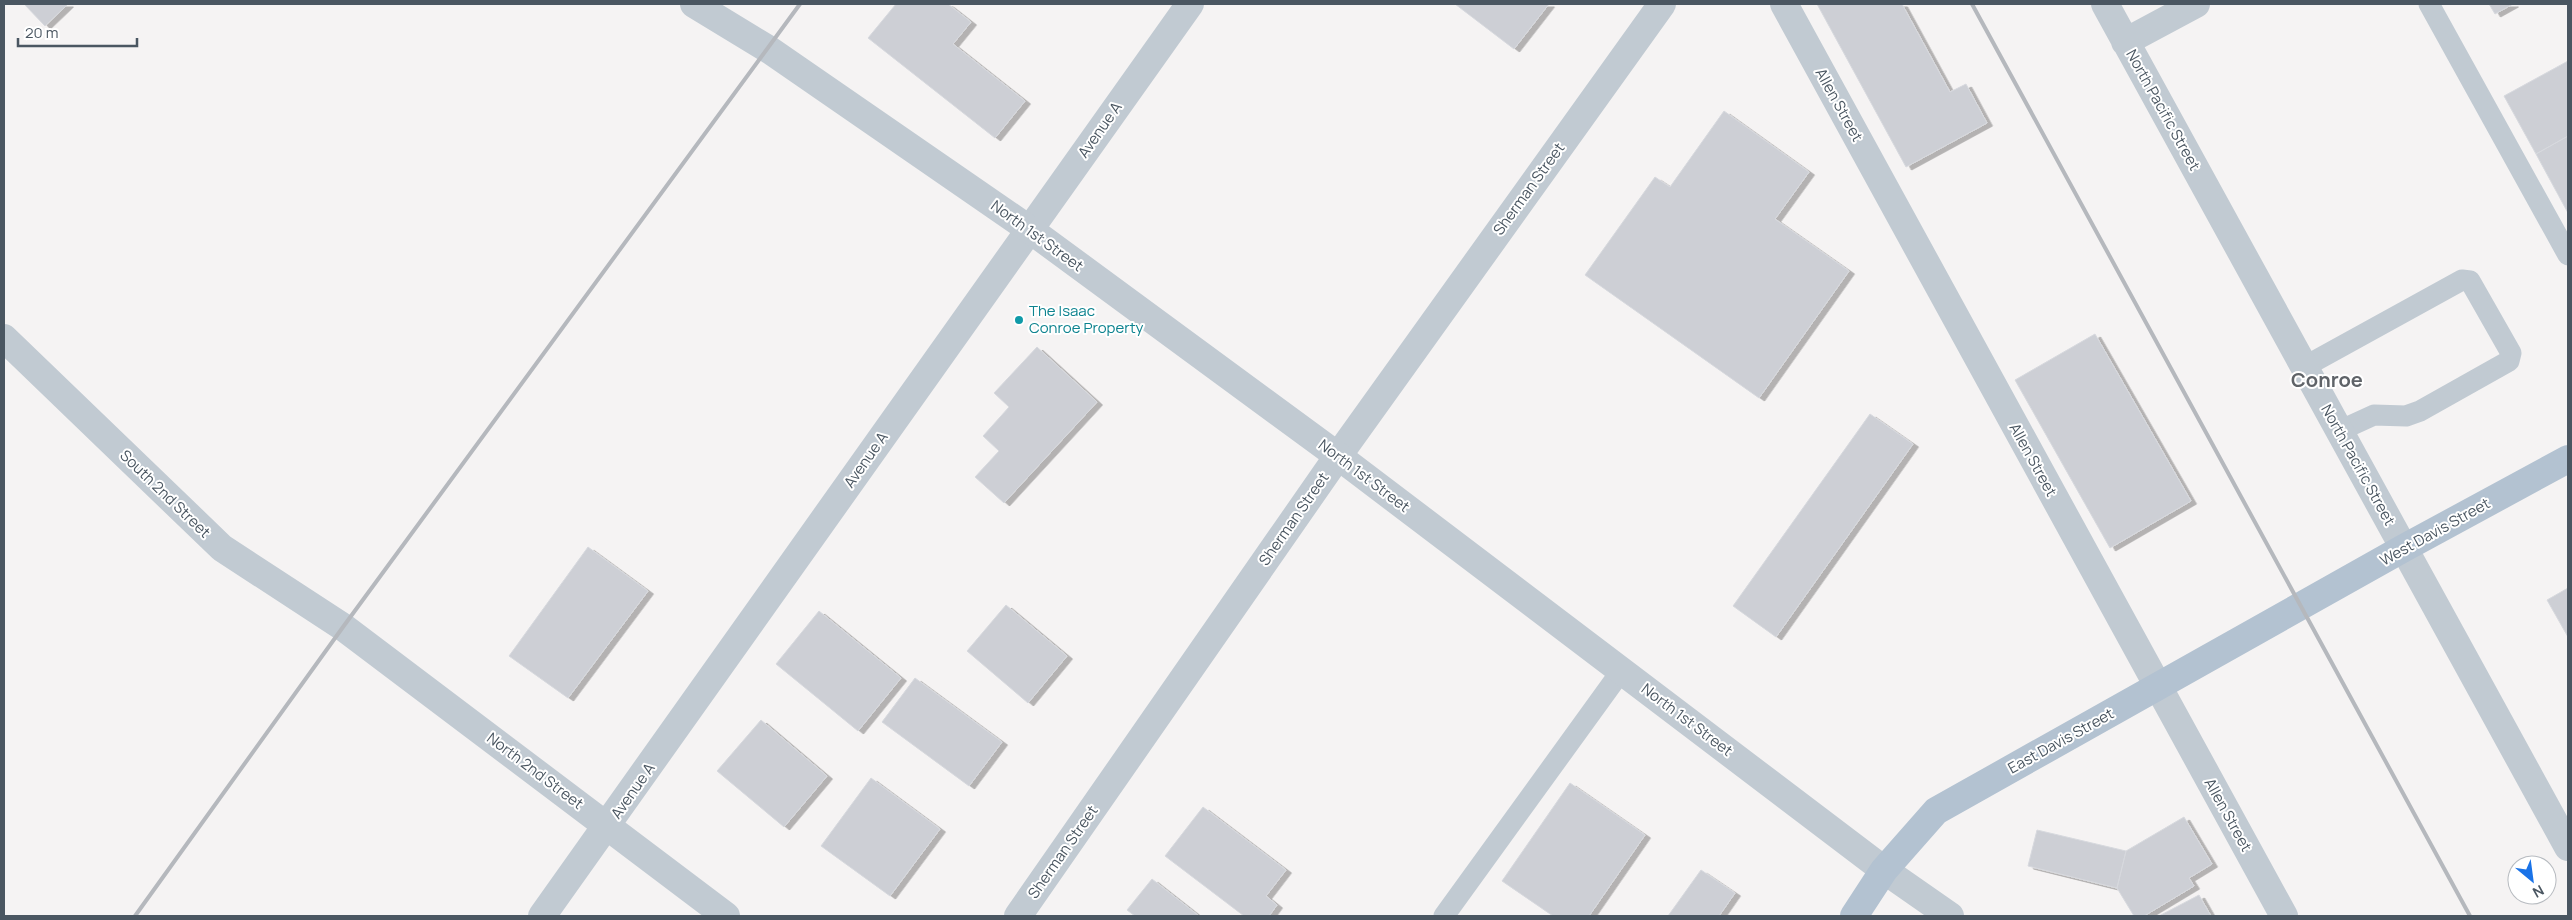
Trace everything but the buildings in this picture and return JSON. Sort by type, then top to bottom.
[{"type":"main road","name":"West Davis Street","points":[[2302,606],[2568,459]]},
{"type":"main road","name":"East Davis Street","points":[[1854,916],[1884,870],[1936,811],[2302,606]]},
{"type":"street","name":"North 1st Street","points":[[694,4],[768,49],[1030,229],[1338,456],[1884,870],[1950,916]]},
{"type":"street","name":"Avenue A","points":[[542,916],[608,826],[1190,4]]},
{"type":"street","name":"Sherman Street","points":[[1018,916],[1338,456],[1662,4]]},
{"type":"street","name":"Allen Street","points":[[1784,4],[2284,916]]},
{"type":"street","name":"North Pacific Street","points":[[2105,4],[2568,847]]},
{"type":"street","points":[[2125,42],[2196,4]]},
{"type":"street","name":"South 2nd Street","points":[[4,338],[222,548],[343,627]]},
{"type":"street","name":"North 2nd Street","points":[[343,627],[726,916]]},
{"type":"lane","points":[[2429,4],[2568,255]]},
{"type":"lane","points":[[2304,367],[2462,280],[2470,281],[2511,353],[2509,361],[2420,411],[2406,416],[2374,415],[2339,431]]},
{"type":"lane","points":[[1444,916],[1622,670]]},
{"type":"railway","points":[[135,916],[343,627],[800,4]]},
{"type":"railway","points":[[1972,4],[2470,916]]},
{"type":"place","name":"The Isaac Conroe Property","points":[[1019,320]]},
{"type":"district","name":"Conroe","points":[[2327,380]]}]
